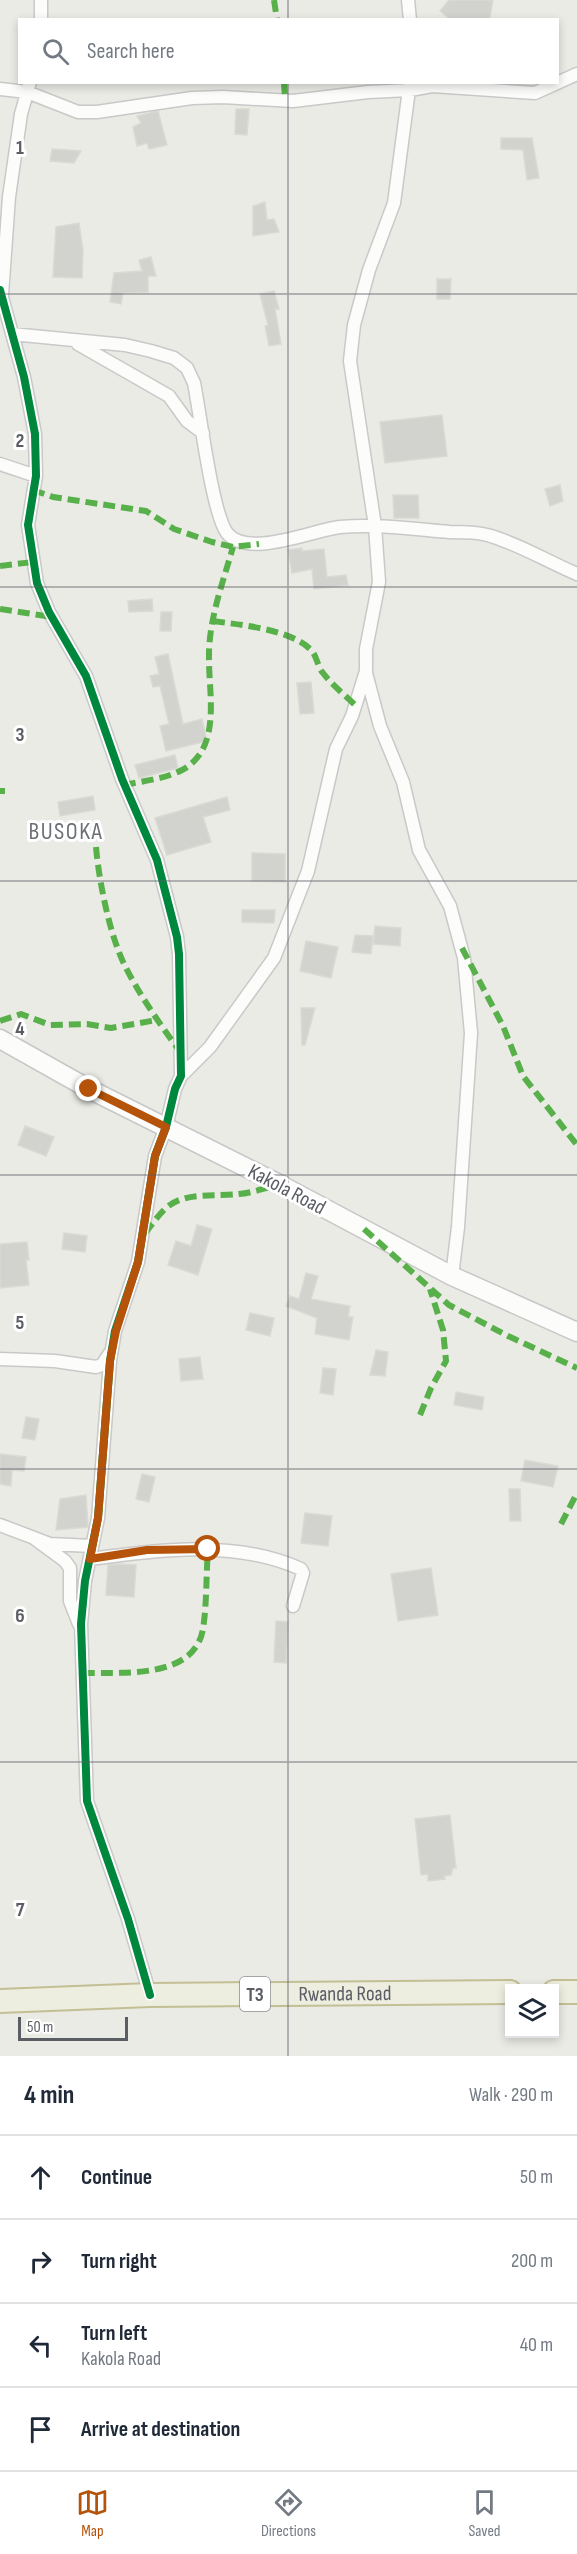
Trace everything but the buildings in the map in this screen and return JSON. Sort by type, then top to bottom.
[{"type":"highway","name":"Rwanda Road","points":[[0,2001],[150,1995],[505,1992]]},
{"type":"highway","points":[[559,1992],[577,1992]]},
{"type":"main road","name":"Kakola Road","points":[[0,1039],[89,1089],[452,1276],[577,1332]]},
{"type":"street","points":[[41,0],[41,18]]},
{"type":"street","points":[[408,0],[410,18]]},
{"type":"street","points":[[559,82],[577,74]]},
{"type":"street","points":[[0,89],[28,87],[78,112],[97,112],[192,98],[224,97],[293,101],[410,86],[535,93],[555,84]]},
{"type":"street","points":[[410,86],[394,203],[369,270],[351,346],[350,361],[375,526],[379,582],[366,649],[366,671],[380,726],[403,782],[419,850],[450,906],[464,958],[471,1033],[458,1227],[452,1276]]},
{"type":"street","points":[[28,87],[9,197],[1,292],[24,377],[35,434],[36,476],[28,525],[37,583],[49,612],[86,676],[122,779],[157,860],[177,937],[181,1076]]},
{"type":"street","points":[[12,334],[125,345],[174,358],[187,368],[192,376],[216,504],[224,527],[232,537],[240,541],[259,544],[339,527],[375,526],[468,532],[491,536],[577,574]]},
{"type":"street","points":[[72,340],[169,396],[187,421],[203,434]]},
{"type":"street","points":[[0,464],[36,476]]},
{"type":"street","points":[[150,1995],[131,1930],[87,1801],[82,1631],[85,1581],[98,1518],[112,1350],[138,1262],[155,1156],[166,1127],[175,1089],[181,1076],[210,1047],[274,958],[308,871],[336,749],[352,716],[366,671]]},
{"type":"street","points":[[0,1359],[55,1361],[96,1367],[102,1365],[112,1350]]},
{"type":"street","points":[[0,1525],[50,1545],[92,1546]]},
{"type":"street","points":[[35,1539],[65,1561],[70,1568],[70,1601],[82,1631]]},
{"type":"street","points":[[90,1559],[147,1550],[208,1549],[282,1561],[301,1569],[303,1573],[293,1606]]},
{"type":"marked path","points":[[274,0],[277,18]]},
{"type":"marked path","points":[[284,84],[285,100]]},
{"type":"marked path","points":[[33,490],[53,497],[146,511],[174,529],[212,542],[233,547],[259,544]]},
{"type":"marked path","points":[[124,785],[161,778],[182,770],[195,760],[203,748],[210,718],[211,628],[233,547]]},
{"type":"marked path","points":[[0,566],[33,562]]},
{"type":"marked path","points":[[0,609],[52,617]]},
{"type":"marked path","points":[[213,621],[277,632],[301,642],[312,651],[321,670],[334,686],[356,706]]},
{"type":"marked path","points":[[0,791],[5,791]]},
{"type":"marked path","points":[[96,847],[106,906],[124,964],[157,1019],[179,1050]]},
{"type":"marked path","points":[[462,948],[503,1026],[523,1076],[577,1145]]},
{"type":"marked path","points":[[0,1021],[21,1014],[50,1025],[87,1024],[111,1028],[157,1020]]},
{"type":"marked path","points":[[145,1233],[166,1208],[182,1199],[230,1195],[281,1185]]},
{"type":"marked path","points":[[364,1229],[449,1305],[577,1368]]},
{"type":"marked path","points":[[420,1415],[431,1388],[446,1361],[443,1330],[430,1289]]},
{"type":"marked path","points":[[561,1524],[577,1493]]},
{"type":"marked path","points":[[83,1673],[154,1670],[186,1657],[197,1645],[203,1629],[208,1549]]},
{"type":"cycle path","points":[[0,290],[24,377],[35,434],[36,476],[28,525],[37,583],[49,612],[86,676],[122,779],[157,860],[177,937],[179,954],[181,1076],[155,1156],[138,1262],[115,1331],[110,1361],[98,1518],[85,1581],[81,1624],[87,1801],[128,1919],[150,1995]]},
{"type":"district","name":"BUSOKA","points":[[66,831]]},
{"type":"route","points":[[89,1089],[166,1127],[155,1156],[138,1262],[116,1331],[110,1361],[98,1518],[90,1559],[147,1550],[208,1549]]}]
